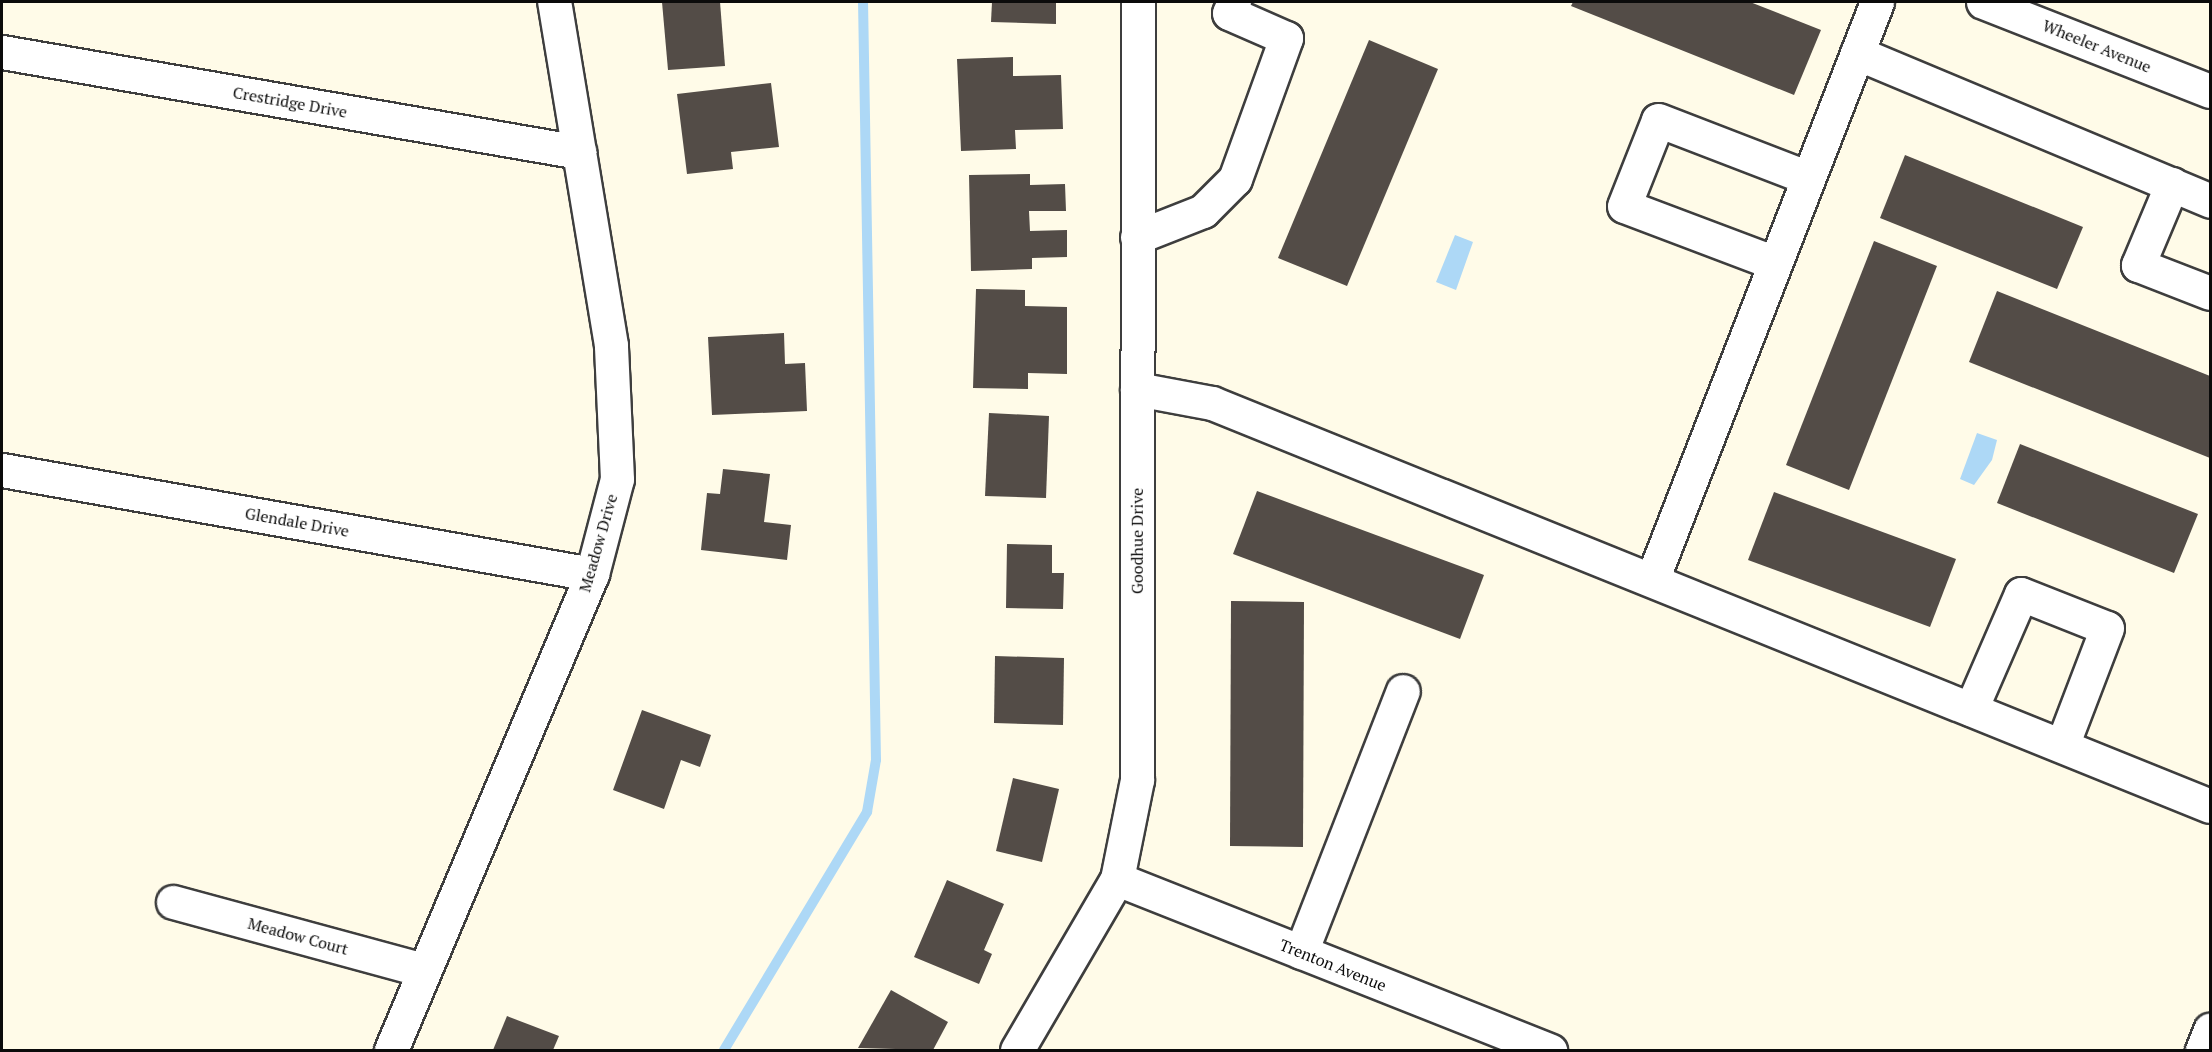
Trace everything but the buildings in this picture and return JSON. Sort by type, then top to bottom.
[{"type":"street","name":"Meadow Drive","points":[[391,1050],[592,574],[616,479],[617,426],[611,345],[554,2]]},
{"type":"street","name":"Goodhue Drive","points":[[1017,1050],[1117,879],[1137,780],[1138,2]]},
{"type":"street","points":[[1137,237],[1203,211],[1235,178],[1286,38],[1229,14],[1234,2]]},
{"type":"street","points":[[1652,580],[1877,2]]},
{"type":"street","name":"Wheeler Avenue","points":[[1983,2],[2211,91]]},
{"type":"street","points":[[1857,53],[2211,201]]},
{"type":"street","name":"Crestridge Drive","points":[[5,61],[579,152]]},
{"type":"street","points":[[1775,263],[1624,206],[1658,120],[1808,178]]},
{"type":"street","points":[[2172,184],[2138,265],[2211,293]]},
{"type":"street","points":[[1137,389],[1212,403],[2211,806]]},
{"type":"street","name":"Glendale Drive","points":[[2,470],[592,574]]},
{"type":"street","points":[[1971,710],[2021,594],[2107,628],[2062,746]]},
{"type":"street","points":[[1301,952],[1403,691]]},
{"type":"street","name":"Trenton Avenue","points":[[1117,879],[1550,1050]]},
{"type":"street","name":"Meadow Court","points":[[173,902],[424,970]]},
{"type":"street","points":[[2202,1050],[2211,1030]]},
{"type":"water","points":[[1455,235],[1473,242],[1456,290],[1436,282]]},
{"type":"water","points":[[1977,433],[1997,440],[1992,460],[1974,485],[1960,479]]},
{"type":"waterway","points":[[724,1050],[867,812],[876,760],[863,2]]}]
